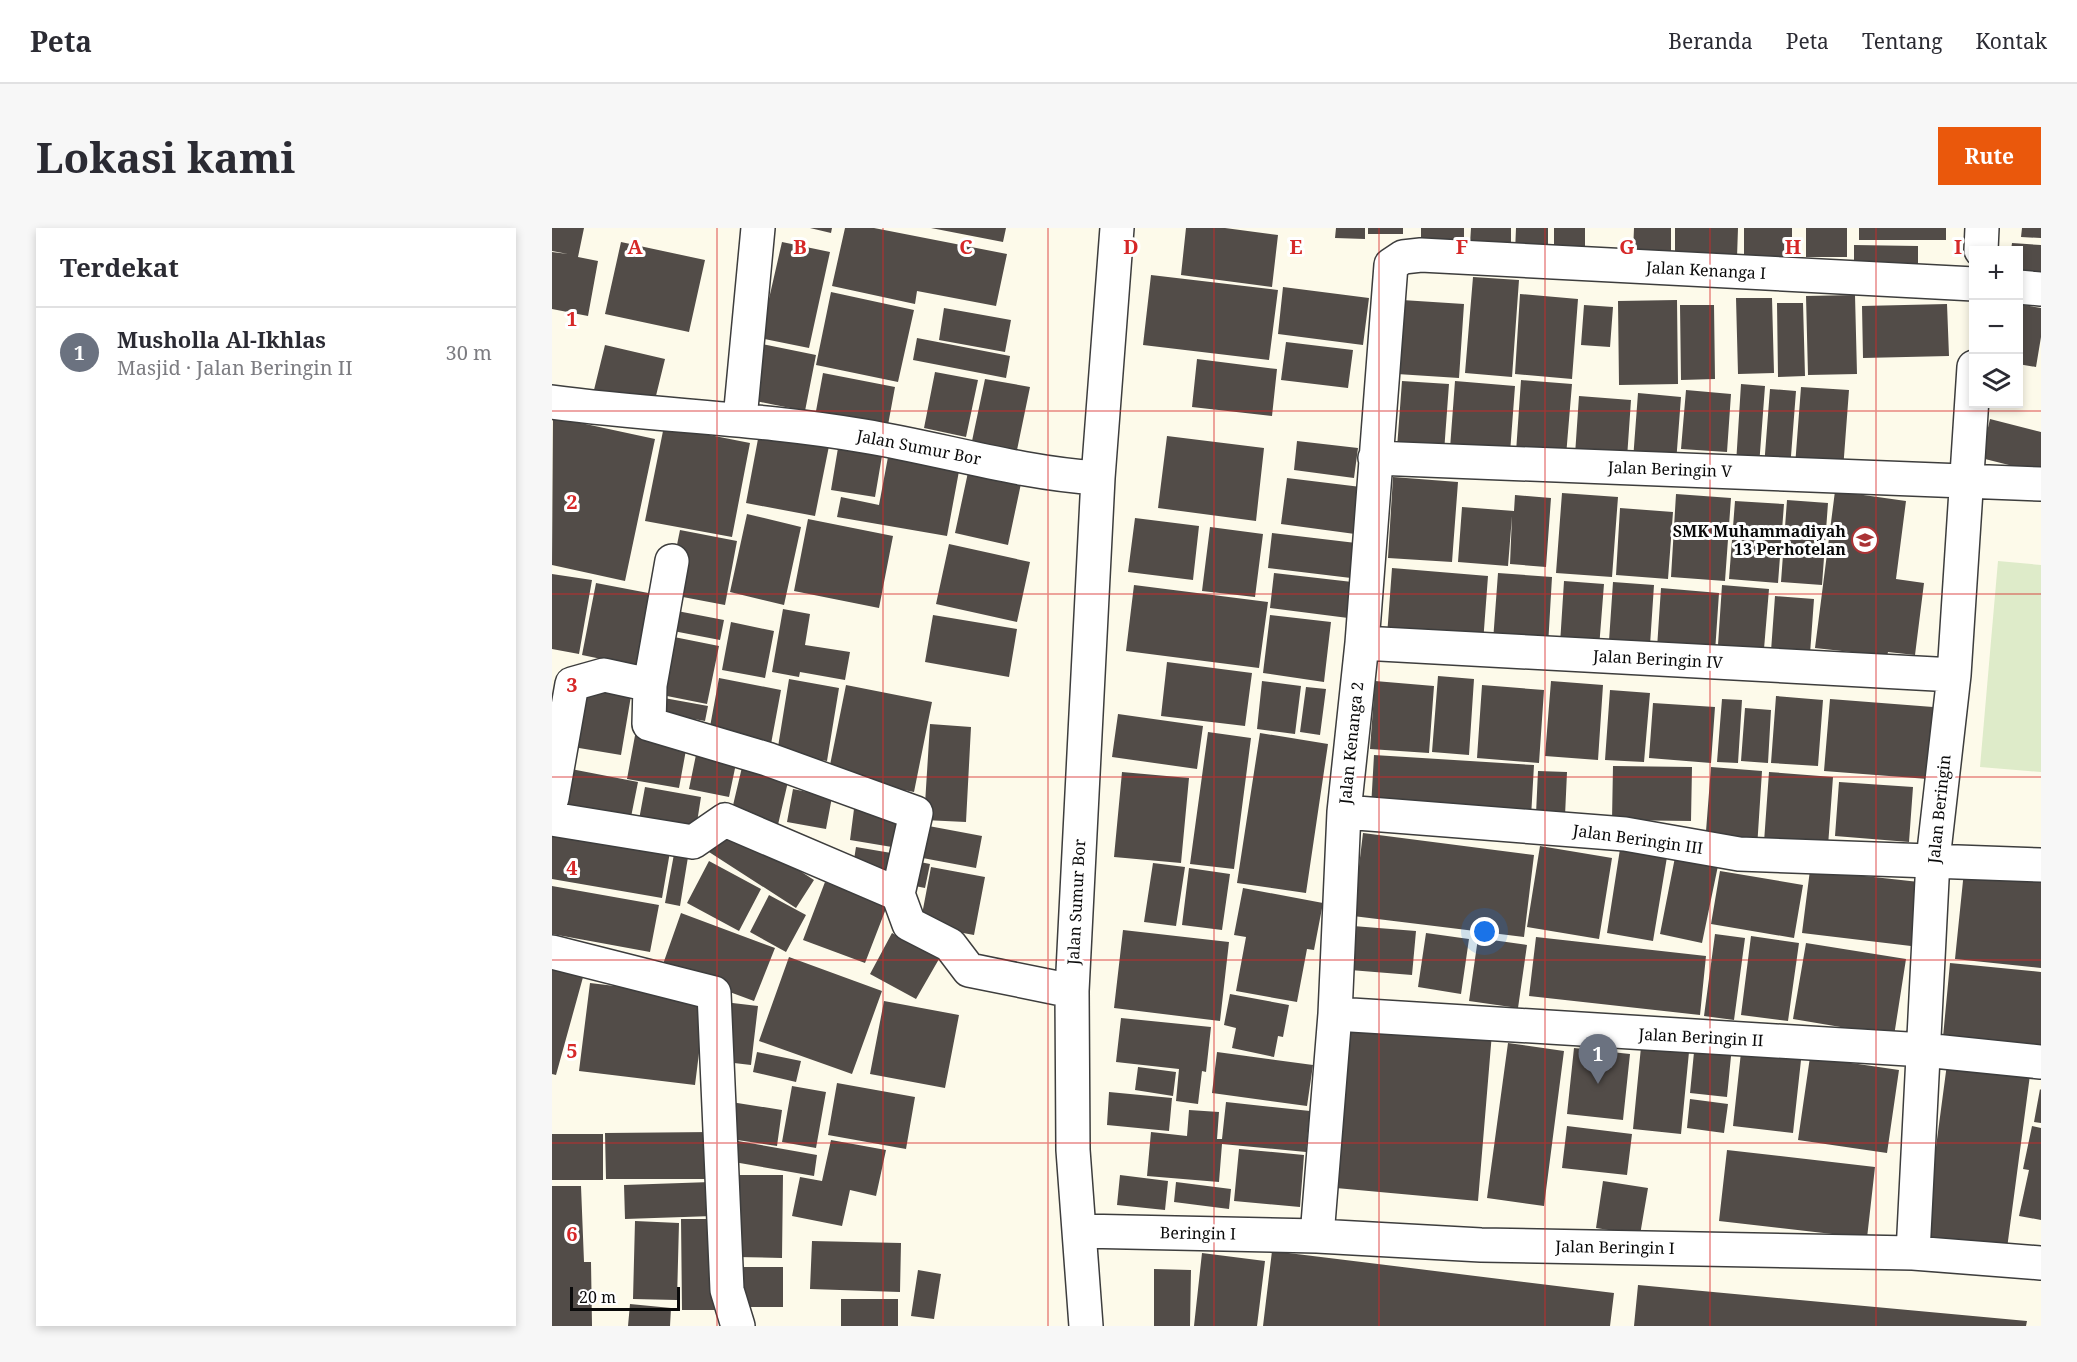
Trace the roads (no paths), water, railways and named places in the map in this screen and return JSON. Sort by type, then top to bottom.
[{"type":"street","points":[[740,418],[758,228]]},
{"type":"street","name":"Jalan Sumur Bor","points":[[1086,1326],[1063,989],[1088,477],[1117,228]]},
{"type":"street","points":[[1981,246],[1982,228]]},
{"type":"street","name":"Jalan Kenanga I","points":[[1403,257],[1421,255],[1969,284]]},
{"type":"street","name":"Jalan Kenanga 2","points":[[1317,1236],[1335,1014],[1344,812],[1362,643],[1387,281],[1390,265],[1403,257]]},
{"type":"street","points":[[2023,287],[2041,289]]},
{"type":"street","name":"Jalan Sumur Bor","points":[[552,402],[633,413],[740,418],[864,436],[990,461],[1088,477]]},
{"type":"street","name":"Jalan Beringin","points":[[1913,1253],[1933,860],[1954,675],[1971,408]]},
{"type":"street","name":"Jalan Beringin V","points":[[1375,458],[2041,484]]},
{"type":"street","points":[[672,561],[650,685],[649,724],[767,759],[916,813],[898,894],[909,924],[950,945],[969,970],[1063,989]]},
{"type":"street","name":"Jalan Beringin IV","points":[[1362,643],[1954,675]]},
{"type":"street","points":[[552,798],[572,684],[604,675],[650,685]]},
{"type":"street","name":"Jalan Beringin III","points":[[1344,812],[1625,834],[1739,854],[2041,865]]},
{"type":"street","points":[[552,819],[693,842],[725,820],[898,894]]},
{"type":"street","points":[[552,952],[714,993],[727,1290],[738,1326]]},
{"type":"street","name":"Jalan Beringin II","points":[[1335,1014],[1924,1050],[2041,1062]]},
{"type":"street","name":"Beringin I","points":[[1079,1231],[1317,1236]]},
{"type":"street","name":"Jalan Beringin I","points":[[1317,1236],[1481,1245],[1913,1253],[2041,1263]]},
{"type":"place","name":"SMK Muhammadiyah 13 Perhotelan","points":[[1865,540]]},
{"type":"place","name":"Musholla Al-Ikhlas","points":[[1598,1084]]}]
